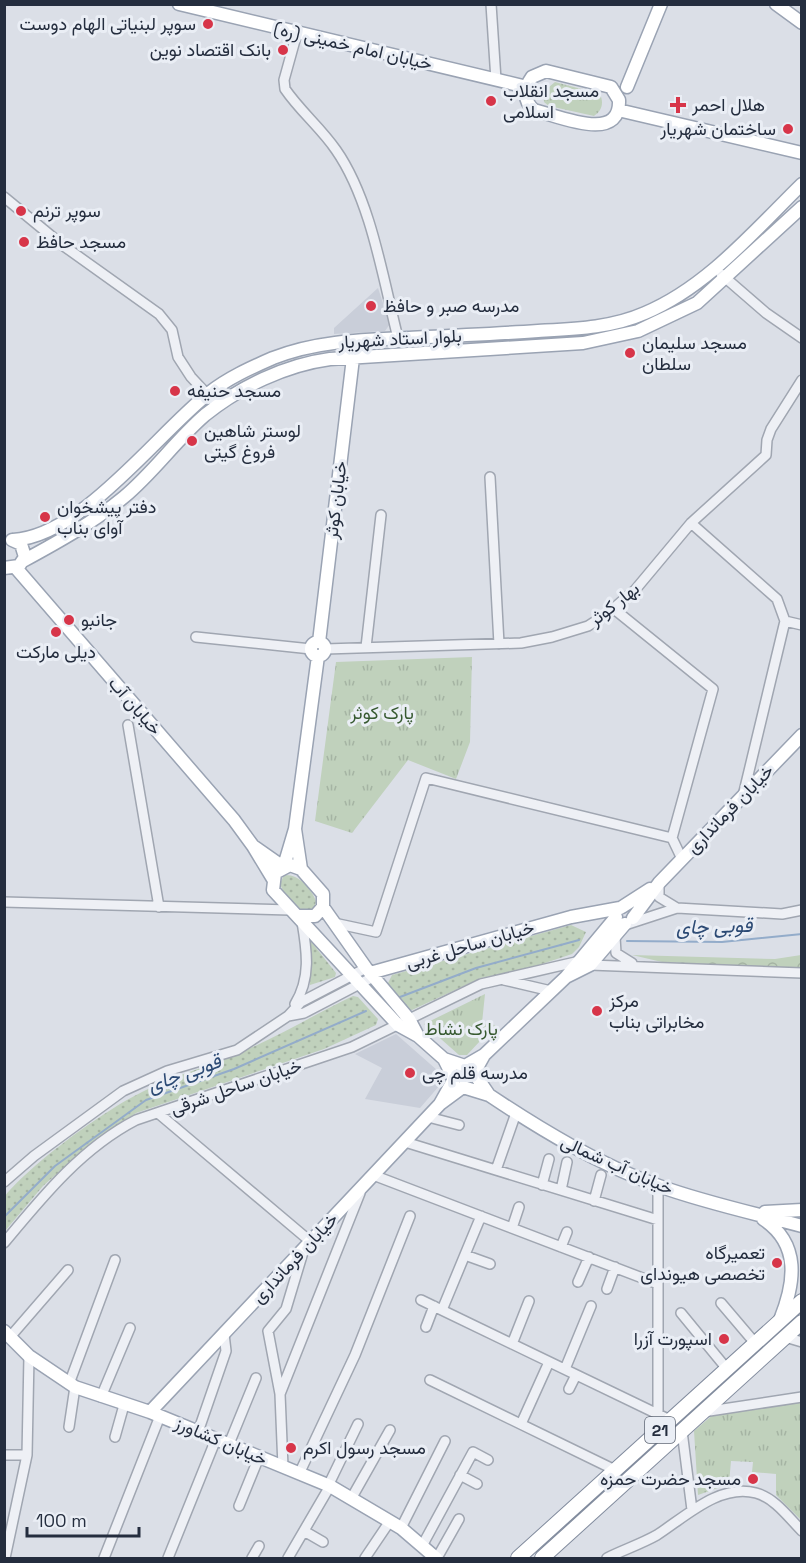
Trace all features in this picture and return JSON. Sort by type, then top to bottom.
[{"type":"highway","name":"21","points":[[518,1558],[615,1470],[664,1417],[727,1369],[801,1301]]},
{"type":"highway","name":"21","points":[[542,1558],[801,1322]]},
{"type":"main road","name":"خیابان امام خمینی (ره)","points":[[179,4],[527,87]]},
{"type":"main road","points":[[621,88],[546,71],[532,77],[527,87],[529,105],[534,110],[599,126],[613,120],[619,109],[621,88],[661,4]]},
{"type":"main road","points":[[776,4],[801,23]]},
{"type":"main road","points":[[619,109],[801,153]]},
{"type":"main road","name":"بلوار استاد شهریار","points":[[9,540],[38,536],[86,505],[116,482],[207,394],[240,373],[291,352],[337,342],[582,329],[645,314],[677,296],[716,267],[801,184]]},
{"type":"main road","name":"بلوار استاد شهریار","points":[[14,566],[92,521],[125,496],[218,406],[258,382],[290,368],[319,361],[583,343],[624,336],[649,327],[697,303],[801,207]]},
{"type":"main road","name":"خیابان کوثر","points":[[283,867],[296,829],[352,358]]},
{"type":"main road","name":"خیابان آب","points":[[9,540],[23,548],[14,566],[226,811],[253,846],[273,879]]},
{"type":"main road","name":"خیابان فرمانداری","points":[[585,963],[622,918],[801,735]]},
{"type":"main road","name":"خیابان کوثر","points":[[296,829],[301,869]]},
{"type":"main road","name":"خیابان آب","points":[[253,846],[283,867]]},
{"type":"main road","points":[[404,1022],[323,907],[321,891],[301,869],[283,867],[273,879],[273,890],[356,981],[444,1059],[459,1083]]},
{"type":"main road","points":[[297,916],[315,916],[323,907]]},
{"type":"main road","name":"خیابان ساحل غربی","points":[[370,973],[571,917],[622,918]]},
{"type":"main road","name":"خیابان ساحل غربی","points":[[571,917],[622,918]]},
{"type":"main road","name":"خیابان فرمانداری","points":[[470,1070],[566,977],[615,937],[622,918]]},
{"type":"main road","points":[[444,1059],[470,1070]]},
{"type":"main road","points":[[459,1083],[456,1069],[470,1070]]},
{"type":"main road","points":[[459,1083],[471,1084],[470,1070]]},
{"type":"main road","name":"خیابان آب شمالی","points":[[470,1070],[489,1095]]},
{"type":"main road","name":"خیابان فرمانداری","points":[[155,1414],[224,1334],[459,1083]]},
{"type":"main road","name":"خیابان آب شمالی","points":[[459,1083],[489,1095],[570,1146],[658,1186],[708,1202],[801,1226]]},
{"type":"main road","name":"خیابان آب شمالی","points":[[755,1213],[801,1210]]},
{"type":"main road","points":[[755,1213],[779,1232],[792,1258],[791,1289],[780,1320]]},
{"type":"main road","name":"خیابان کشاورز","points":[[7,1334],[29,1356],[72,1386],[155,1414],[329,1486],[401,1528],[437,1558]]},
{"type":"street","points":[[491,4],[496,80]]},
{"type":"street","points":[[297,33],[284,80],[285,89],[335,149],[349,173],[364,210],[398,338]]},
{"type":"street","points":[[4,197],[61,244],[159,314],[172,330],[178,357],[218,406]]},
{"type":"street","points":[[716,267],[725,278],[766,313],[801,338]]},
{"type":"street","points":[[461,335],[462,351]]},
{"type":"street","name":"بهار کوثر","points":[[196,637],[319,649],[499,644],[540,640],[576,630],[614,609],[644,581],[692,523],[766,455],[767,440],[771,429],[801,380]]},
{"type":"street","points":[[490,477],[499,644]]},
{"type":"street","points":[[366,647],[381,515]]},
{"type":"street","points":[[692,523],[777,599],[786,621],[742,796]]},
{"type":"street","points":[[614,609],[713,689],[672,838],[682,859]]},
{"type":"street","points":[[786,621],[801,625]]},
{"type":"street","points":[[128,725],[159,907]]},
{"type":"street","points":[[334,923],[376,932],[426,778],[672,838]]},
{"type":"street","points":[[658,883],[659,897],[677,908]]},
{"type":"street","points":[[4,902],[159,907],[297,916],[306,978],[300,996],[288,1016]]},
{"type":"street","points":[[622,918],[677,908],[782,914],[801,910]]},
{"type":"street","points":[[615,937],[613,946],[618,956],[626,962],[646,966]]},
{"type":"street","name":"خیابان ساحل شرقی","points":[[4,1243],[48,1189],[109,1134],[136,1120],[352,1047],[481,984],[585,963],[801,973]]},
{"type":"street","points":[[4,1182],[34,1156],[123,1091],[166,1071],[237,1050],[288,1016],[301,1002],[356,981],[370,973]]},
{"type":"street","points":[[502,979],[551,991]]},
{"type":"street","points":[[158,1113],[308,1245],[286,1309],[268,1331],[280,1394],[283,1467]]},
{"type":"street","points":[[496,1170],[516,1113]]},
{"type":"street","points":[[428,1117],[459,1125]]},
{"type":"street","points":[[405,1142],[658,1220]]},
{"type":"street","points":[[542,1185],[549,1159]]},
{"type":"street","points":[[561,1190],[567,1162]]},
{"type":"street","points":[[373,1175],[658,1284]]},
{"type":"street","points":[[594,1201],[601,1175]]},
{"type":"street","points":[[421,1299],[664,1417],[658,1284],[658,1186]]},
{"type":"street","points":[[280,1394],[362,1188]]},
{"type":"street","points":[[512,1228],[519,1207]]},
{"type":"street","points":[[299,1474],[355,1355],[410,1216]]},
{"type":"street","points":[[426,1327],[465,1255],[481,1216]]},
{"type":"street","points":[[561,1247],[567,1232]]},
{"type":"street","points":[[465,1255],[490,1264]]},
{"type":"street","points":[[578,1282],[589,1257]]},
{"type":"street","points":[[69,1427],[72,1386],[115,1260]]},
{"type":"street","points":[[607,1289],[615,1267]]},
{"type":"street","points":[[7,1334],[68,1270]]},
{"type":"street","points":[[512,1344],[529,1301]]},
{"type":"street","points":[[721,1304],[755,1343]]},
{"type":"street","points":[[565,1369],[591,1306]]},
{"type":"street","points":[[681,1313],[727,1369]]},
{"type":"street","points":[[101,1397],[130,1328]]},
{"type":"street","points":[[198,1432],[226,1350],[224,1334]]},
{"type":"street","points":[[784,1337],[801,1342]]},
{"type":"street","points":[[5,1558],[8,1529],[27,1455],[29,1356]]},
{"type":"street","points":[[521,1424],[549,1362]]},
{"type":"street","points":[[568,1389],[576,1375]]},
{"type":"street","points":[[229,1444],[256,1378]]},
{"type":"street","points":[[430,1380],[615,1470]]},
{"type":"street","points":[[703,1412],[801,1397]]},
{"type":"street","points":[[115,1437],[124,1405]]},
{"type":"street","points":[[104,1558],[155,1414]]},
{"type":"street","points":[[288,1558],[329,1486],[358,1424]]},
{"type":"street","points":[[351,1498],[390,1430]]},
{"type":"street","points":[[682,1431],[692,1510]]},
{"type":"street","points":[[168,1558],[216,1439]]},
{"type":"street","points":[[401,1528],[445,1441]]},
{"type":"street","points":[[422,1546],[473,1452],[488,1460]]},
{"type":"street","points":[[4,1455],[27,1455]]},
{"type":"street","points":[[239,1506],[259,1457]]},
{"type":"street","points":[[460,1475],[477,1484]]},
{"type":"street","points":[[607,1558],[656,1535],[692,1510],[728,1493],[757,1493],[770,1499],[801,1531]]},
{"type":"street","points":[[437,1558],[459,1519]]},
{"type":"street","points":[[365,1558],[390,1521]]},
{"type":"street","points":[[304,1531],[323,1542]]},
{"type":"street","points":[[252,1558],[259,1546]]},
{"type":"shaded area","name":"مدرسه صبر و حافظ","points":[[378,288],[390,324],[385,331],[334,334],[334,328]]},
{"type":"shaded area","name":"مدرسه قلم چی","points":[[396,1034],[446,1078],[420,1108],[365,1099],[382,1068],[355,1054]]},
{"type":"green space","points":[[555,82],[600,94],[602,104],[599,112],[594,116],[549,106],[544,102],[543,92]]},
{"type":"green space","name":"پارک کوثر","points":[[472,657],[470,742],[456,779],[408,760],[352,833],[315,821],[336,662]]},
{"type":"green space","points":[[284,875],[299,879],[308,887],[316,901],[314,910],[301,910],[284,893],[280,884]]},
{"type":"green space","points":[[571,925],[586,932],[579,947],[572,954],[527,969],[481,978],[412,1010],[407,1009],[387,985],[392,975]]},
{"type":"green space","points":[[309,939],[336,973],[335,977],[310,985]]},
{"type":"green space","points":[[632,955],[775,959],[801,955],[801,969],[662,962]]},
{"type":"green space","name":"پارک نشاط","points":[[485,994],[482,1023],[495,1025],[467,1055],[459,1055],[424,1024]]},
{"type":"green space","points":[[353,996],[358,997],[378,1019],[376,1025],[324,1049],[136,1113],[93,1142],[43,1186],[5,1231],[5,1196],[32,1168],[108,1112],[166,1081],[254,1047]]},
{"type":"green space","points":[[801,1401],[801,1520],[776,1495],[776,1474],[752,1472],[753,1462],[731,1461],[729,1484],[698,1495],[694,1431],[715,1413]]},
{"type":"waterway","name":"قوبی چای","points":[[627,941],[722,942],[802,934]]},
{"type":"waterway","name":"قوبی چای","points":[[400,997],[476,968],[579,940]]},
{"type":"waterway","name":"قوبی چای","points":[[4,1217],[55,1166],[146,1100],[234,1069],[366,1011]]},
{"type":"place","name":"سوپر لبنیاتی الهام دوست","points":[[208,24]]},
{"type":"place","name":"بانک اقتصاد نوین","points":[[283,50]]},
{"type":"place","name":"مسجد انقلاب اسلامی","points":[[491,101]]},
{"type":"place","name":"هلال احمر","points":[[678,105]]},
{"type":"place","name":"ساختمان شهریار","points":[[788,129]]},
{"type":"place","name":"سوپر ترنم","points":[[21,211]]},
{"type":"place","name":"مسجد حافظ","points":[[24,242]]},
{"type":"place","name":"مدرسه صبر و حافظ","points":[[371,306]]},
{"type":"place","name":"مسجد سلیمان سلطان","points":[[630,353]]},
{"type":"place","name":"مسجد حنیفه","points":[[175,391]]},
{"type":"place","name":"لوستر شاهین فروغ گیتی","points":[[192,441]]},
{"type":"place","name":"دفتر پیشخوان آوای بناب","points":[[45,517]]},
{"type":"place","name":"جانبو","points":[[69,620]]},
{"type":"place","name":"دیلی مارکت","points":[[56,632]]},
{"type":"place","name":"مرکز مخابراتی بناب","points":[[597,1011]]},
{"type":"place","name":"مدرسه قلم چی","points":[[410,1073]]},
{"type":"place","name":"تعمیرگاه تخصصی هیوندای","points":[[777,1263]]},
{"type":"place","name":"اسپورت آزرا","points":[[724,1339]]},
{"type":"place","name":"مسجد رسول اکرم","points":[[291,1448]]},
{"type":"place","name":"مسجد حضرت حمزه","points":[[753,1479]]}]
